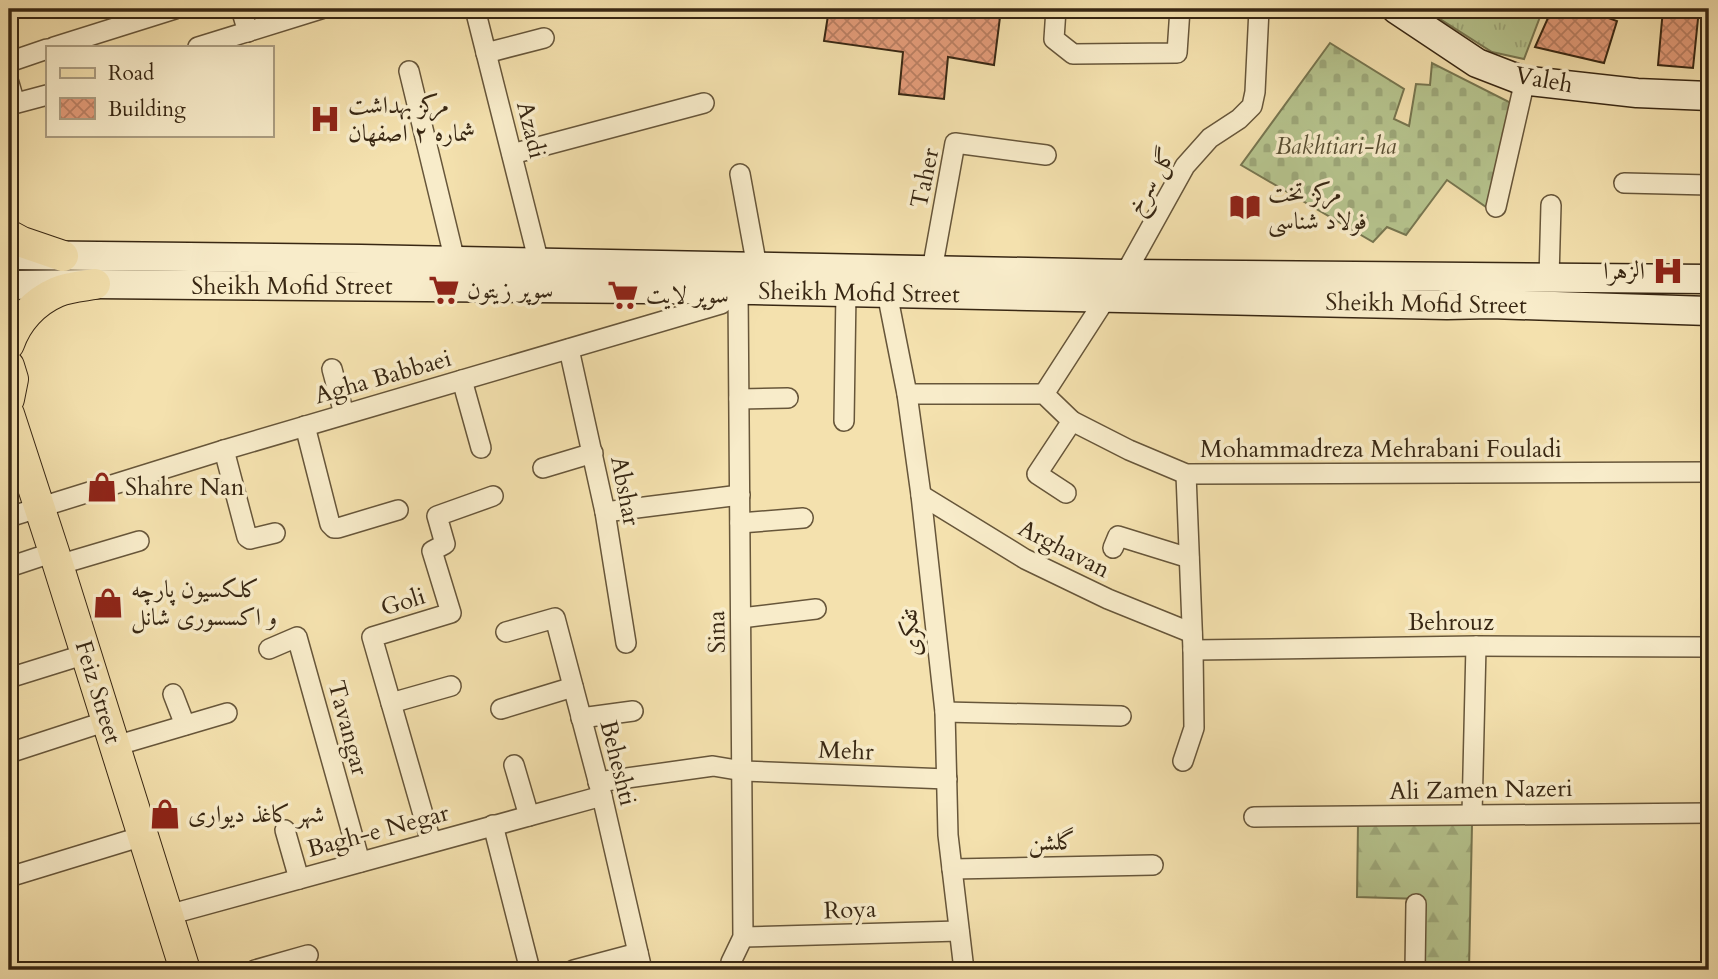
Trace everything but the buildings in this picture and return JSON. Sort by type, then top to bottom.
[{"type":"main road","name":"Valeh","points":[[1409,13],[1477,63],[1521,80],[1637,93],[1709,96]]},
{"type":"main road","points":[[9,235],[63,256]]},
{"type":"main road","name":"Sheikh Mofid Street","points":[[9,255],[63,256],[322,273]]},
{"type":"main road","name":"Sheikh Mofid Street","points":[[372,273],[455,261],[1125,274],[1443,291]]},
{"type":"main road","name":"Sheikh Mofid Street","points":[[9,285],[372,273],[737,290],[1106,298],[1490,291],[1709,311]]},
{"type":"main road","name":"Sheikh Mofid Street","points":[[1490,291],[1549,278],[1709,279]]},
{"type":"main road","points":[[9,344],[27,311],[57,292],[95,284]]},
{"type":"main road","points":[[9,366],[13,379],[9,399]]},
{"type":"main road","name":"Feiz Street","points":[[9,414],[168,915],[179,969]]},
{"type":"street","points":[[57,46],[175,9]]},
{"type":"street","points":[[241,9],[248,32]]},
{"type":"street","points":[[201,46],[321,9]]},
{"type":"street","name":"Azadi","points":[[475,9],[539,263]]},
{"type":"street","points":[[1056,9],[1054,39],[1073,54],[1177,53],[1180,9]]},
{"type":"street","name":"گل سرخ","points":[[1125,274],[1185,166],[1210,138],[1239,119],[1252,106],[1259,9]]},
{"type":"street","points":[[486,53],[544,38]]},
{"type":"street","points":[[9,62],[46,49]]},
{"type":"street","points":[[410,71],[455,261]]},
{"type":"street","points":[[1496,207],[1525,80]]},
{"type":"street","points":[[9,83],[17,103],[46,95]]},
{"type":"street","points":[[512,154],[704,103]]},
{"type":"street","name":"Taher","points":[[932,270],[956,143],[1046,155]]},
{"type":"street","points":[[740,174],[757,267]]},
{"type":"street","points":[[1624,183],[1709,185]]},
{"type":"street","points":[[1549,278],[1551,205]]},
{"type":"street","name":"Agha Babbaei","points":[[9,517],[344,414],[721,304],[737,290]]},
{"type":"street","name":"Sina","points":[[730,970],[743,937],[737,290]]},
{"type":"street","points":[[844,421],[846,292]]},
{"type":"street","name":"تفکری","points":[[887,293],[907,394],[945,712],[948,835],[964,970]]},
{"type":"street","points":[[907,394],[1044,394],[1106,298]]},
{"type":"street","name":"Abshar","points":[[569,349],[606,512],[626,643]]},
{"type":"street","points":[[332,369],[344,414]]},
{"type":"street","points":[[462,380],[481,449]]},
{"type":"street","name":"Mohammadreza Mehrabani Fouladi","points":[[1044,394],[1072,421],[1129,450],[1186,474],[1709,472]]},
{"type":"street","points":[[739,399],[788,398]]},
{"type":"street","points":[[1066,493],[1037,474],[1072,421]]},
{"type":"street","points":[[305,426],[330,524],[334,528],[398,510]]},
{"type":"street","points":[[224,450],[247,537],[255,539],[275,533]]},
{"type":"street","points":[[543,468],[593,453]]},
{"type":"street","points":[[1183,761],[1194,728],[1186,474]]},
{"type":"street","points":[[606,512],[740,495]]},
{"type":"street","name":"Arghavan","points":[[920,495],[1025,559],[1193,641]]},
{"type":"street","name":"Goli","points":[[430,842],[372,637],[451,613],[432,551],[445,544],[437,516],[493,496]]},
{"type":"street","points":[[740,523],[803,518]]},
{"type":"street","points":[[1113,548],[1118,537],[1189,558]]},
{"type":"street","points":[[9,567],[139,541]]},
{"type":"street","points":[[741,618],[817,609]]},
{"type":"street","name":"Beheshti","points":[[506,632],[555,618],[600,789],[640,962]]},
{"type":"street","name":"Tavangar","points":[[269,649],[297,637],[360,862]]},
{"type":"street","name":"Behrouz","points":[[1193,641],[1709,648]]},
{"type":"street","points":[[1472,814],[1476,646]]},
{"type":"street","points":[[9,678],[86,654]]},
{"type":"street","points":[[391,703],[451,685]]},
{"type":"street","points":[[501,709],[573,687]]},
{"type":"street","points":[[173,694],[185,725]]},
{"type":"street","points":[[582,718],[633,711]]},
{"type":"street","points":[[945,712],[1121,716]]},
{"type":"street","points":[[9,753],[111,733],[185,725],[227,713]]},
{"type":"street","points":[[514,765],[529,816]]},
{"type":"street","name":"Mehr","points":[[600,789],[713,766],[743,771],[947,779]]},
{"type":"street","name":"Bagh-e Negar","points":[[168,915],[529,816],[600,789]]},
{"type":"street","name":"Ali Zamen Nazeri","points":[[1254,817],[1709,813]]},
{"type":"street","points":[[493,825],[530,970]]},
{"type":"street","points":[[285,830],[299,879]]},
{"type":"street","points":[[9,877],[143,836]]},
{"type":"street","name":"گلشن","points":[[952,869],[1153,865]]},
{"type":"street","points":[[1415,970],[1416,904]]},
{"type":"street","name":"Roya","points":[[743,937],[959,931]]},
{"type":"street","points":[[255,970],[309,955]]},
{"type":"street","points":[[574,970],[640,962]]},
{"type":"green space","points":[[1428,9],[1543,9],[1524,59],[1492,52]]},
{"type":"green space","name":"Bakhtiari-ha","points":[[1330,43],[1404,89],[1394,119],[1409,126],[1416,84],[1430,85],[1432,63],[1515,105],[1489,209],[1447,180],[1406,235],[1387,227],[1373,242],[1241,165]]},
{"type":"green space","points":[[1358,823],[1472,825],[1469,970],[1420,970],[1421,899],[1357,897]]},
{"type":"place","name":"مرکز بهداشت شماره ۲ اصفهان","points":[[325,119]]},
{"type":"place","name":"مرکز تخت فولاد شناسی","points":[[1245,207]]},
{"type":"place","name":"الزهرا","points":[[1668,271]]},
{"type":"place","name":"سوپر زیتون","points":[[444,290]]},
{"type":"place","name":"سوپر لایت","points":[[623,295]]},
{"type":"place","name":"Shahre Nan","points":[[102,487]]},
{"type":"place","name":"کلکسیون پارچه و اکسسوری شانل","points":[[108,603]]},
{"type":"place","name":"شهر کاغذ دیواری","points":[[165,814]]}]
